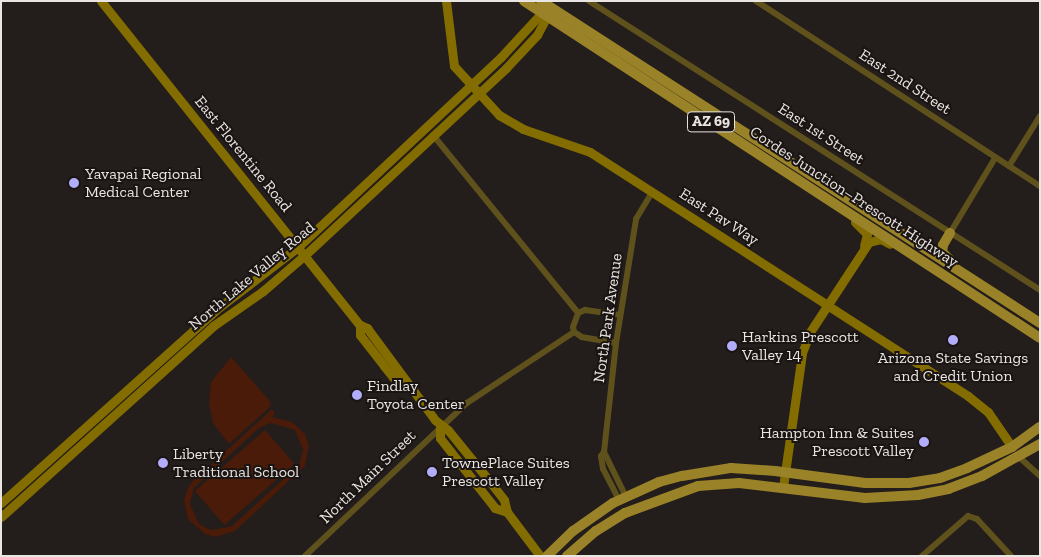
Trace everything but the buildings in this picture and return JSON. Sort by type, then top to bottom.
[{"type":"main road","name":"Cordes Junction–Prescott Highway","points":[[524,1],[546,7],[1040,323]]},
{"type":"main road","name":"Cordes Junction–Prescott Highway","points":[[546,7],[777,164],[1040,338]]},
{"type":"main road","points":[[950,233],[943,244],[946,257],[999,291],[1016,308]]},
{"type":"main road","points":[[547,556],[587,520],[622,498],[659,482],[731,468],[784,472],[865,483],[909,483],[940,478],[1012,447],[1040,427]]},
{"type":"main road","points":[[1019,457],[1022,446],[1040,431]]},
{"type":"main road","points":[[567,556],[610,521],[668,495],[718,484],[783,487],[865,498],[890,498],[948,489],[977,478],[1040,444]]},
{"type":"main road","points":[[977,478],[984,470],[1005,459],[1012,447]]},
{"type":"street","name":"East Florentine Road","points":[[101,1],[360,325],[360,335],[384,366],[393,377],[405,383],[440,427],[440,438],[495,508],[506,512],[540,556]]},
{"type":"street","name":"East Pav Way","points":[[446,1],[451,57],[470,86],[513,124],[590,152],[827,304],[968,396],[988,412],[1012,447]]},
{"type":"street","name":"East 1st Street","points":[[589,1],[1040,290]]},
{"type":"street","name":"East 2nd Street","points":[[756,1],[1040,186]]},
{"type":"street","name":"North Lake Valley Road","points":[[1,503],[217,309],[298,247],[470,86],[526,31],[546,7]]},
{"type":"street","name":"North Lake Valley Road","points":[[1,517],[213,326],[263,291],[305,255],[529,44],[546,7]]},
{"type":"street","points":[[1009,166],[1040,116]]},
{"type":"street","points":[[433,135],[578,313]]},
{"type":"street","points":[[950,233],[995,158]]},
{"type":"street","points":[[777,164],[810,192],[863,228],[867,234],[863,249]]},
{"type":"street","name":"North Park Avenue","points":[[622,498],[604,452],[616,343],[636,219],[652,192]]},
{"type":"street","points":[[783,487],[802,353],[827,304],[863,249],[869,242],[881,239],[934,268]]},
{"type":"street","points":[[578,313],[585,310],[620,315]]},
{"type":"street","points":[[578,313],[574,332],[582,337],[616,343]]},
{"type":"street","name":"North Main Street","points":[[305,556],[467,403],[574,332]]},
{"type":"street","points":[[1019,457],[1040,476]]},
{"type":"street","points":[[922,556],[968,516],[977,519],[1011,556]]},
{"type":"shaded area","points":[[231,357],[269,400],[271,406],[229,444],[213,423],[209,403],[211,382]]},
{"type":"shaded area","points":[[272,409],[275,413],[272,417],[292,422],[305,434],[309,445],[305,466],[235,531],[215,537],[205,534],[188,519],[184,500],[192,482]],"holes":[[[271,423],[295,430],[303,450],[299,465],[232,526],[211,530],[199,524],[190,504],[194,488],[259,428]]]},
{"type":"shaded area","points":[[265,430],[295,464],[224,525],[195,491]]},
{"type":"place","name":"Yavapai Regional Medical Center","points":[[74,183]]},
{"type":"place","name":"Arizona State Savings and Credit Union","points":[[953,340]]},
{"type":"place","name":"Harkins Prescott Valley 14","points":[[732,346]]},
{"type":"place","name":"Findlay Toyota Center","points":[[357,395]]},
{"type":"place","name":"Hampton Inn & Suites Prescott Valley","points":[[924,442]]},
{"type":"place","name":"Liberty Traditional School","points":[[163,463]]},
{"type":"place","name":"TownePlace Suites Prescott Valley","points":[[432,472]]}]
